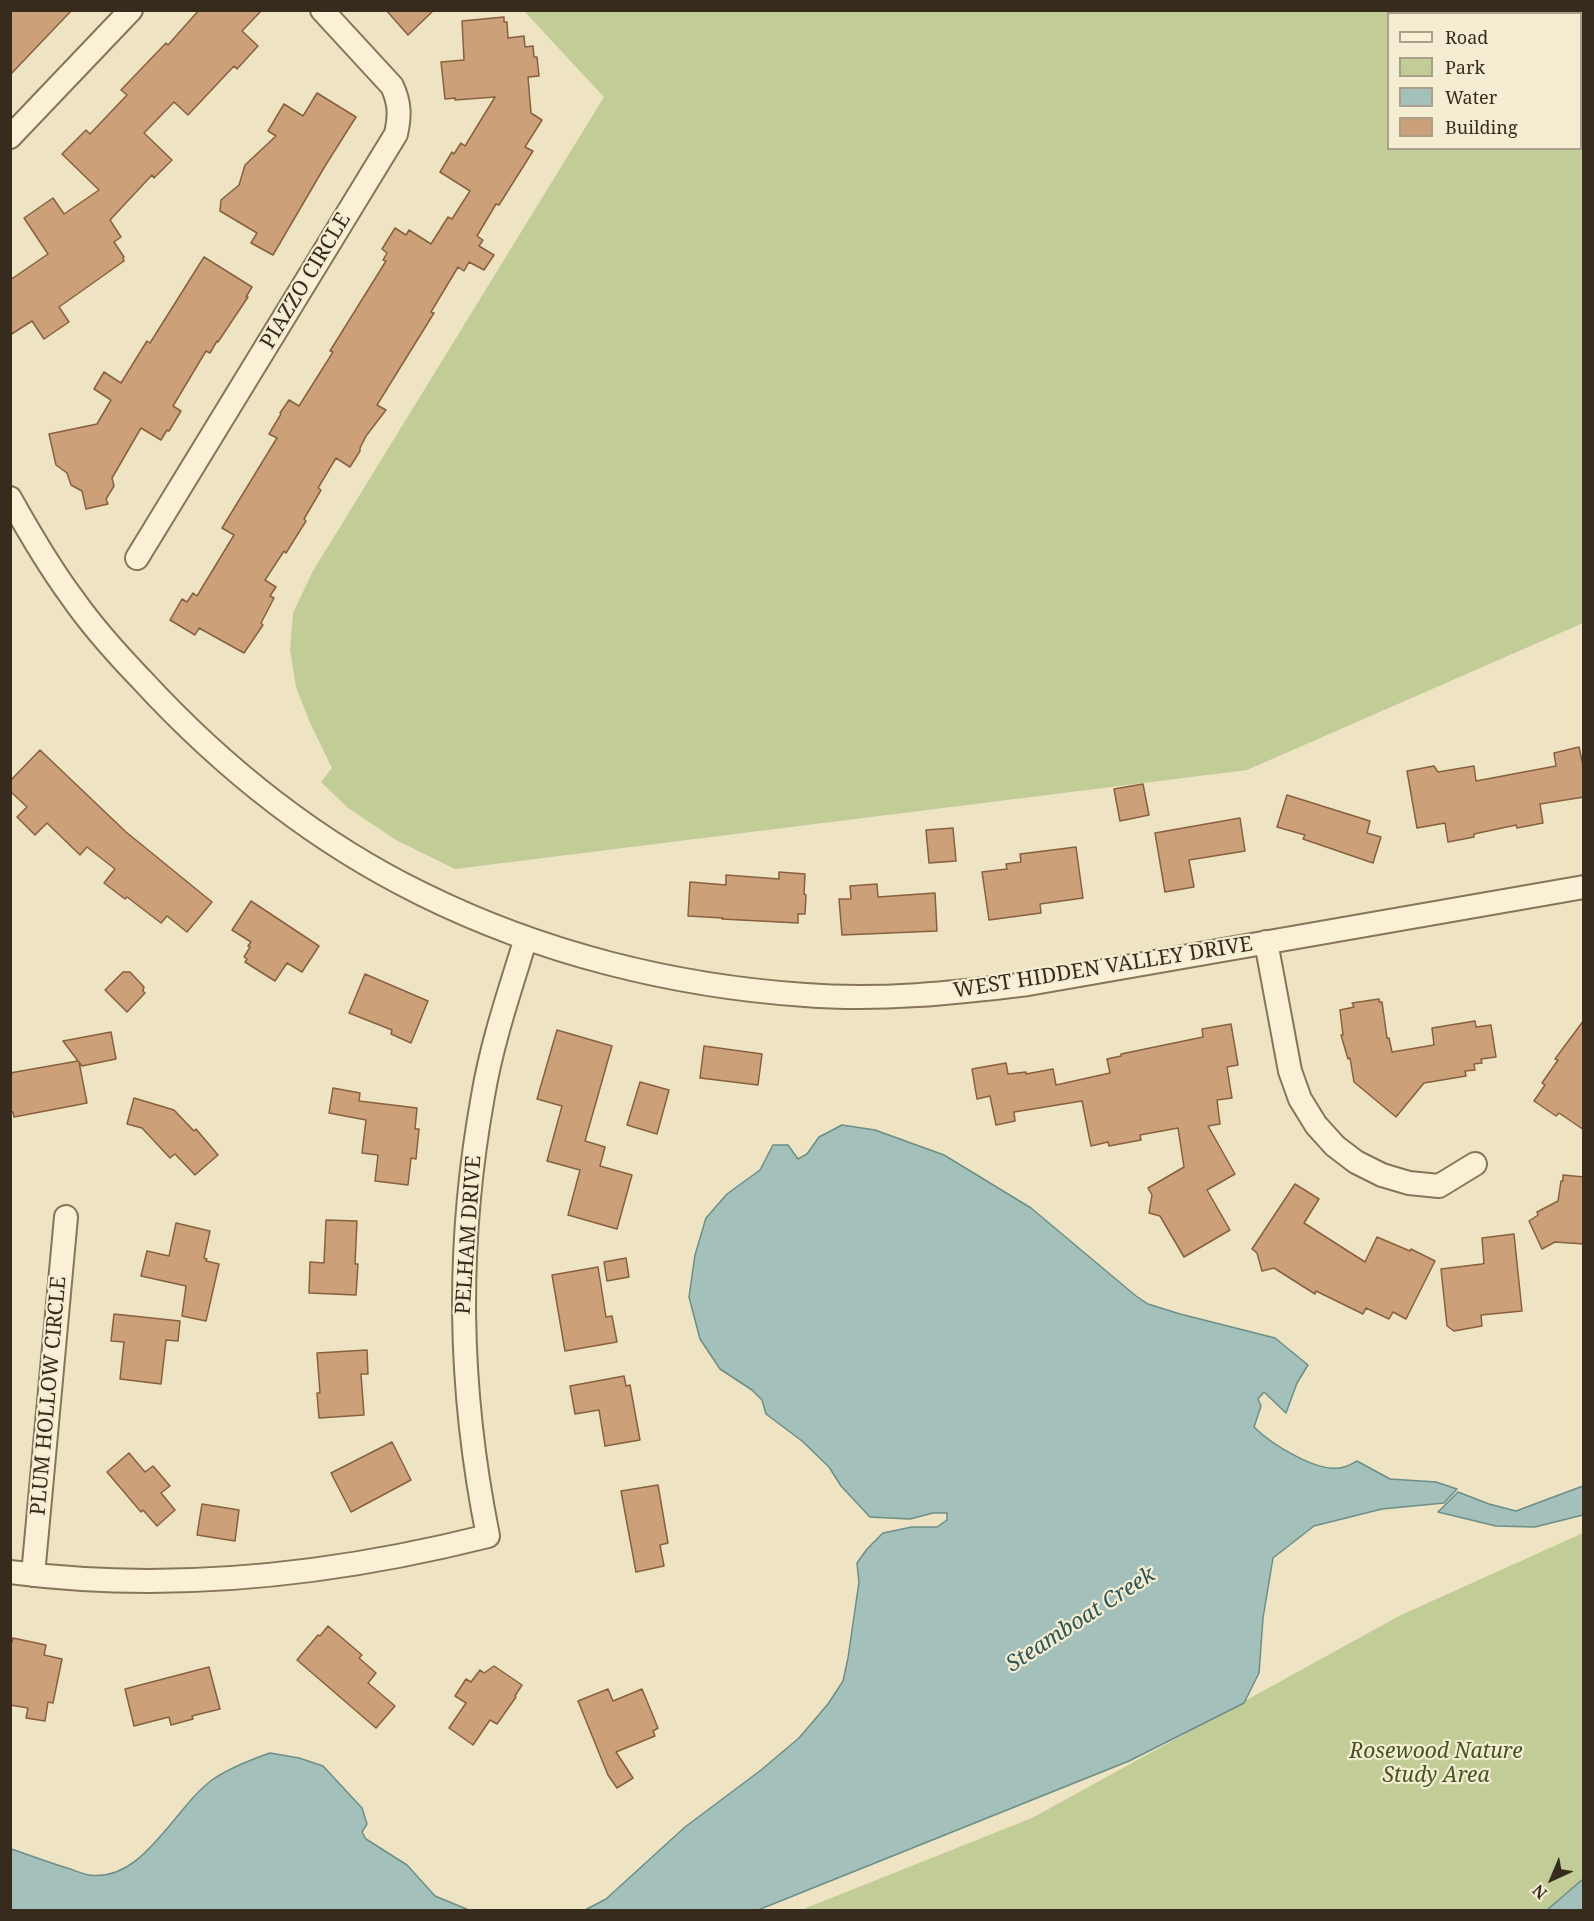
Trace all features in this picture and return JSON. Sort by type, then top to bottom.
[{"type":"street","points":[[10,137],[131,10]]},
{"type":"street","name":"PIAZZO CIRCLE","points":[[137,558],[396,134],[400,118],[399,101],[392,86],[322,10]]},
{"type":"street","name":"WEST HIDDEN VALLEY DRIVE","points":[[10,498],[33,540],[72,598],[120,657],[171,712],[234,769],[294,818],[351,855],[421,894],[526,938],[609,964],[665,977],[807,996],[882,997],[953,993],[1028,984],[1584,887]]},
{"type":"street","name":"PELHAM DRIVE","points":[[22,1574],[119,1580],[207,1579],[293,1573],[373,1561],[488,1536],[479,1493],[468,1413],[463,1330],[464,1249],[470,1176],[483,1094],[502,1016],[526,938]]},
{"type":"street","points":[[1266,942],[1290,1071],[1300,1099],[1316,1125],[1335,1146],[1356,1162],[1382,1175],[1409,1183],[1439,1186],[1475,1164]]},
{"type":"street","name":"PLUM HOLLOW CIRCLE","points":[[22,1574],[66,1217]]},
{"type":"green space","points":[[524,11],[1394,11],[1387,12],[1387,150],[1582,150],[1583,105],[1583,623],[1247,770],[455,869],[396,840],[348,808],[321,782],[332,768],[310,723],[296,687],[290,650],[293,613],[313,571],[604,97]]},
{"type":"green space","name":"Rosewood Nature Study Area","points":[[1583,1533],[1583,1910],[801,1910],[1032,1818],[1401,1615]]},
{"type":"water","name":"Steamboat Creek","points":[[842,1125],[875,1130],[944,1155],[1031,1208],[1148,1304],[1275,1338],[1308,1365],[1297,1383],[1286,1413],[1264,1392],[1258,1399],[1261,1406],[1254,1427],[1272,1442],[1322,1467],[1344,1467],[1357,1461],[1390,1479],[1436,1482],[1457,1489],[1444,1503],[1382,1509],[1314,1526],[1273,1558],[1263,1618],[1259,1673],[1244,1703],[1129,1761],[758,1910],[585,1910],[606,1899],[685,1827],[761,1770],[799,1738],[828,1704],[843,1681],[859,1582],[857,1563],[883,1533],[912,1527],[937,1527],[947,1520],[947,1513],[933,1513],[910,1519],[870,1517],[841,1486],[829,1467],[802,1441],[766,1414],[762,1400],[752,1390],[720,1369],[700,1339],[689,1297],[695,1255],[706,1218],[727,1194],[760,1170],[773,1145],[788,1145],[798,1159],[807,1154],[819,1137]]},
{"type":"water","points":[[1583,1486],[1583,1515],[1535,1527],[1496,1526],[1438,1512],[1458,1492],[1516,1511]]},
{"type":"water","points":[[270,1753],[299,1758],[323,1766],[362,1808],[367,1824],[362,1832],[366,1839],[407,1865],[435,1896],[469,1910],[11,1910],[11,1849],[89,1875],[108,1874],[126,1867],[142,1856],[198,1792],[212,1780],[247,1761]]},
{"type":"water","points":[[1583,1879],[1583,1910],[1547,1910]]},
{"type":"building","points":[[10,10],[72,10],[10,75]]},
{"type":"building","points":[[199,10],[262,10],[242,31],[258,46],[237,69],[234,66],[188,115],[174,102],[144,133],[172,160],[154,178],[152,175],[110,220],[121,237],[114,242],[124,257],[124,261],[59,307],[69,322],[44,339],[32,321],[10,335],[10,280],[48,254],[24,218],[53,198],[64,214],[99,190],[62,154],[86,130],[90,134],[127,95],[121,90],[166,43],[168,45]]},
{"type":"building","points":[[386,10],[434,10],[408,35]]},
{"type":"building","points":[[504,17],[504,22],[507,22],[508,38],[524,36],[525,47],[533,46],[539,76],[528,77],[531,113],[542,120],[525,147],[533,151],[477,236],[483,240],[479,246],[494,255],[484,270],[469,262],[464,271],[458,267],[431,312],[434,313],[377,405],[386,410],[366,436],[350,467],[336,458],[318,488],[321,490],[304,519],[306,521],[286,553],[284,551],[265,580],[276,587],[270,596],[274,598],[261,623],[263,625],[244,653],[199,628],[195,635],[170,620],[182,599],[187,602],[193,593],[197,596],[234,535],[222,528],[277,438],[269,434],[280,413],[289,400],[299,406],[333,352],[330,351],[386,261],[383,260],[387,253],[382,249],[395,228],[406,235],[409,230],[431,244],[448,217],[452,219],[470,191],[440,172],[452,152],[454,154],[461,143],[465,146],[495,97],[445,99],[441,62],[464,60],[462,21]]},
{"type":"building","points":[[317,93],[356,117],[273,255],[251,243],[257,233],[220,211],[221,200],[239,185],[245,165],[276,136],[268,131],[284,104],[303,116]]},
{"type":"building","points":[[204,257],[252,287],[246,297],[248,297],[210,353],[206,351],[173,406],[181,411],[169,431],[167,430],[161,440],[141,428],[112,478],[114,486],[106,499],[108,504],[86,509],[82,491],[71,485],[67,473],[56,465],[49,434],[97,424],[111,400],[94,389],[104,372],[121,383],[147,341],[150,343]]},
{"type":"building","points":[[1579,747],[1584,770],[1584,797],[1540,804],[1543,823],[1517,828],[1516,825],[1448,842],[1445,823],[1417,828],[1407,771],[1434,766],[1438,772],[1474,766],[1476,781],[1556,766],[1554,753]]},
{"type":"building","points":[[40,750],[126,832],[212,902],[187,932],[167,916],[161,923],[104,883],[115,869],[87,847],[80,855],[47,823],[35,835],[17,817],[27,807],[10,791],[10,781]]},
{"type":"building","points":[[1143,784],[1149,815],[1120,821],[1114,789]]},
{"type":"building","points":[[1287,795],[1370,821],[1367,833],[1381,837],[1373,863],[1303,839],[1305,835],[1277,827]]},
{"type":"building","points":[[1240,818],[1245,851],[1189,860],[1194,887],[1165,892],[1155,833]]},
{"type":"building","points":[[953,828],[956,861],[929,863],[926,830]]},
{"type":"building","points":[[1076,847],[1083,898],[1040,904],[1041,913],[989,920],[982,872],[1007,869],[1006,864],[1021,862],[1020,854]]},
{"type":"building","points":[[779,872],[805,874],[805,914],[798,914],[798,923],[688,916],[690,882],[726,885],[726,875],[779,879]]},
{"type":"building","points":[[877,884],[878,897],[935,893],[937,931],[842,935],[839,899],[851,899],[850,886]]},
{"type":"building","points":[[251,901],[319,946],[302,972],[287,963],[275,981],[245,962],[247,959],[244,957],[251,942],[232,930]]},
{"type":"building","points":[[123,972],[130,972],[144,987],[145,993],[127,1012],[105,990]]},
{"type":"building","points":[[365,974],[428,1001],[411,1043],[391,1034],[392,1030],[349,1013]]},
{"type":"building","points":[[1379,999],[1379,1002],[1382,1002],[1387,1038],[1389,1038],[1392,1052],[1434,1045],[1432,1028],[1475,1021],[1476,1027],[1491,1025],[1496,1057],[1481,1059],[1482,1063],[1474,1064],[1475,1070],[1465,1071],[1466,1076],[1424,1083],[1396,1117],[1354,1082],[1350,1058],[1348,1059],[1341,1035],[1343,1035],[1340,1010],[1354,1007],[1352,1003]]},
{"type":"building","points":[[1584,1020],[1584,1130],[1559,1113],[1556,1116],[1534,1101],[1545,1085],[1542,1083],[1558,1060],[1555,1059]]},
{"type":"building","points":[[1231,1024],[1238,1065],[1227,1067],[1232,1098],[1217,1100],[1220,1124],[1208,1126],[1235,1174],[1207,1190],[1230,1230],[1184,1257],[1160,1216],[1149,1213],[1152,1195],[1148,1188],[1184,1167],[1178,1128],[1140,1135],[1141,1140],[1109,1146],[1108,1142],[1091,1146],[1082,1101],[1014,1112],[1015,1121],[996,1125],[990,1096],[977,1099],[972,1069],[1006,1063],[1008,1074],[1026,1072],[1026,1074],[1053,1069],[1056,1085],[1110,1073],[1107,1059],[1121,1056],[1121,1054],[1203,1037],[1202,1029]]},
{"type":"building","points":[[557,1030],[612,1046],[585,1141],[605,1147],[600,1166],[632,1175],[617,1229],[568,1215],[580,1170],[547,1161],[562,1106],[537,1099]]},
{"type":"building","points":[[111,1032],[116,1059],[82,1066],[79,1062],[87,1103],[14,1117],[13,1112],[10,1112],[10,1073],[78,1061],[63,1041]]},
{"type":"building","points":[[704,1046],[762,1054],[758,1085],[700,1078]]},
{"type":"building","points":[[640,1082],[669,1090],[657,1134],[627,1125]]},
{"type":"building","points":[[333,1088],[360,1093],[359,1101],[417,1108],[415,1129],[419,1129],[416,1159],[411,1158],[408,1185],[375,1181],[378,1155],[362,1153],[366,1120],[329,1113]]},
{"type":"building","points":[[134,1098],[174,1110],[194,1131],[196,1129],[218,1155],[195,1175],[175,1154],[170,1158],[142,1128],[127,1124]]},
{"type":"building","points":[[1563,1175],[1584,1177],[1584,1244],[1555,1242],[1542,1249],[1529,1221],[1538,1215],[1537,1212],[1558,1201]]},
{"type":"building","points":[[1295,1184],[1319,1199],[1304,1223],[1365,1262],[1377,1237],[1410,1251],[1411,1249],[1435,1261],[1406,1319],[1393,1312],[1389,1319],[1366,1308],[1363,1314],[1316,1291],[1315,1294],[1274,1268],[1262,1271],[1257,1253],[1252,1249]]},
{"type":"building","points":[[326,1220],[357,1221],[356,1295],[309,1293],[310,1262],[324,1263]]},
{"type":"building","points":[[176,1223],[210,1231],[204,1258],[207,1259],[206,1261],[219,1264],[206,1321],[182,1316],[186,1286],[141,1276],[147,1251],[169,1256]]},
{"type":"building","points":[[1514,1234],[1522,1311],[1481,1315],[1482,1326],[1454,1331],[1447,1326],[1441,1269],[1482,1264],[1484,1263],[1482,1238]]},
{"type":"building","points":[[626,1258],[629,1277],[607,1281],[604,1262]]},
{"type":"building","points":[[598,1267],[606,1317],[612,1316],[617,1342],[565,1351],[552,1275]]},
{"type":"building","points":[[114,1314],[180,1321],[178,1341],[166,1340],[161,1384],[120,1379],[124,1342],[111,1341]]},
{"type":"building","points":[[367,1350],[368,1374],[361,1374],[364,1415],[319,1418],[317,1353]]},
{"type":"building","points":[[624,1376],[626,1386],[630,1385],[640,1440],[605,1446],[599,1410],[575,1414],[570,1386]]},
{"type":"building","points":[[392,1442],[411,1480],[351,1512],[331,1473]]},
{"type":"building","points":[[129,1453],[145,1472],[153,1466],[170,1486],[161,1493],[175,1510],[157,1526],[143,1510],[141,1512],[107,1472]]},
{"type":"building","points":[[658,1485],[668,1543],[660,1545],[664,1566],[636,1572],[621,1491]]},
{"type":"building","points":[[202,1504],[239,1510],[235,1541],[197,1535]]},
{"type":"building","points":[[328,1626],[362,1655],[359,1658],[376,1673],[368,1683],[395,1706],[376,1728],[297,1660]]},
{"type":"building","points":[[13,1638],[46,1645],[44,1655],[62,1659],[53,1703],[48,1702],[45,1721],[26,1718],[28,1708],[10,1705],[10,1648]]},
{"type":"building","points":[[494,1666],[522,1685],[497,1724],[490,1720],[473,1745],[449,1728],[466,1703],[455,1696],[466,1679],[471,1682],[480,1670],[484,1673]]},
{"type":"building","points":[[209,1667],[220,1709],[192,1716],[193,1719],[171,1725],[169,1717],[134,1726],[125,1689]]},
{"type":"building","points":[[608,1689],[613,1701],[642,1689],[658,1728],[653,1731],[655,1736],[616,1752],[633,1778],[617,1788],[608,1775],[578,1701]]}]
